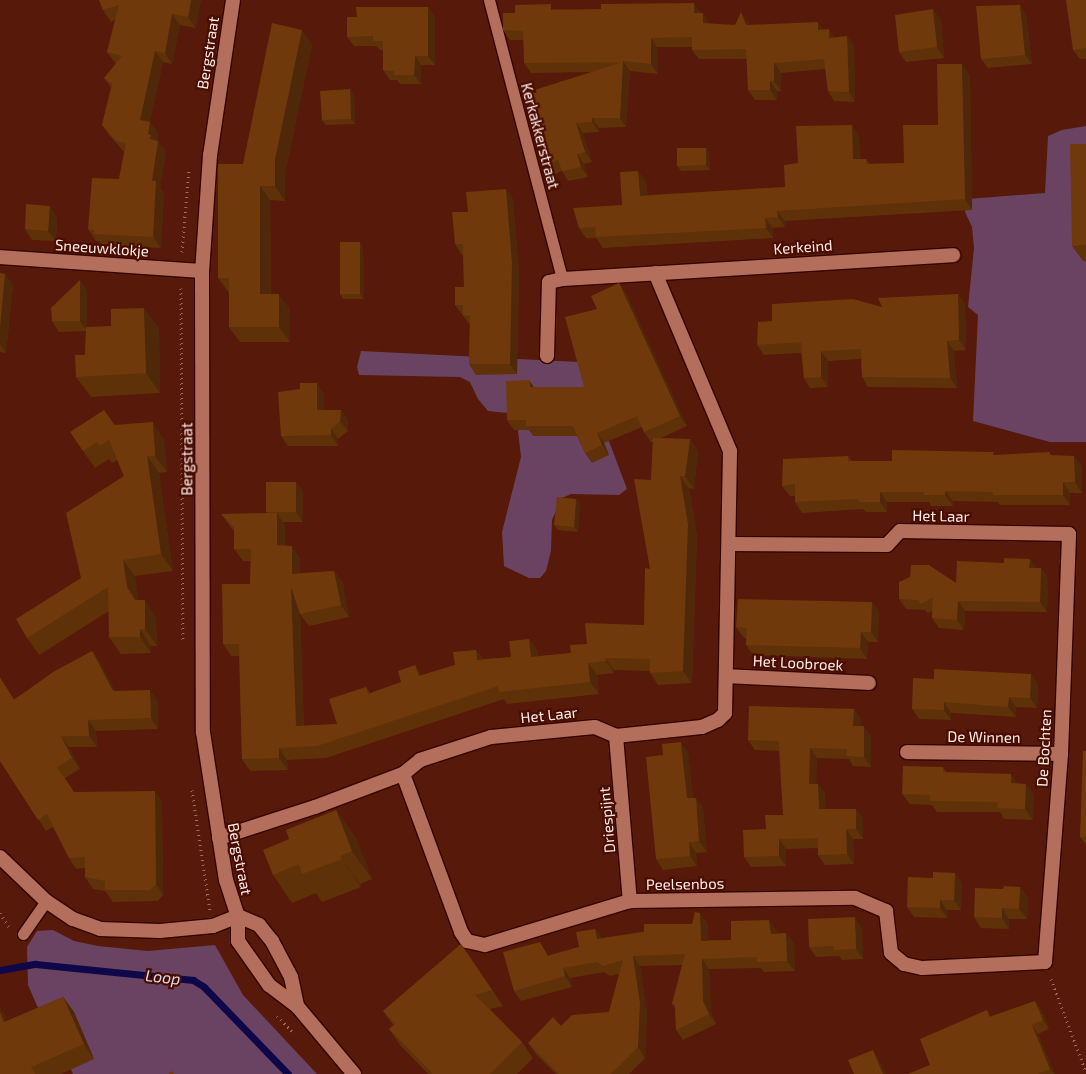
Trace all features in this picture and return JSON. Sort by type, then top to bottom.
[{"type":"street","name":"Bergstraat","points":[[233,0],[210,155],[202,271],[203,732],[226,880],[238,916],[238,941],[245,955],[269,985],[297,1006],[354,1074]]},
{"type":"street","name":"Kerkeind","points":[[562,279],[953,254]]},
{"type":"street","name":"Sneeuwklokje","points":[[0,256],[202,271]]},
{"type":"street","name":"Het Laar","points":[[219,838],[315,807],[403,774],[420,760],[491,737],[595,727],[616,736],[702,727],[718,720],[724,713],[730,452],[655,273]]},
{"type":"street","points":[[547,356],[549,282],[562,279]]},
{"type":"street","name":"Het Laar","points":[[729,544],[886,545],[900,531],[1070,534]]},
{"type":"street","name":"De Bochten","points":[[1045,962],[1061,754],[1070,534]]},
{"type":"street","name":"Het Loobroek","points":[[726,676],[869,683]]},
{"type":"street","name":"Driespijnt","points":[[616,736],[630,901]]},
{"type":"street","name":"De Winnen","points":[[906,752],[1061,754]]},
{"type":"street","name":"Peelsenbos","points":[[403,774],[461,932],[467,941],[485,945],[630,901],[855,898],[886,911],[891,953],[904,964],[922,968],[1045,962]]},
{"type":"street","points":[[0,857],[46,901],[73,919],[100,929],[160,931],[213,926],[238,916]]},
{"type":"street","name":"Bergstraat","points":[[238,916],[259,925],[272,941],[290,977],[297,1006]]},
{"type":"lane","name":"Kerkakkerstraat","points":[[489,0],[562,279]]},
{"type":"lane","points":[[23,934],[46,901]]},
{"type":"path","points":[[1045,962],[1086,1072]]},
{"type":"shaded area","points":[[1086,126],[1086,442],[1050,442],[973,421],[978,315],[968,307],[974,248],[972,227],[965,212],[968,199],[1045,193],[1048,136],[1062,130]]},
{"type":"shaded area","points":[[361,351],[579,362],[627,489],[619,495],[571,494],[562,498],[552,520],[551,551],[546,571],[540,578],[529,578],[504,566],[502,532],[521,457],[516,414],[488,411],[478,399],[470,382],[460,377],[359,375],[357,367]]},
{"type":"shaded area","points":[[53,930],[74,941],[98,946],[148,951],[215,945],[243,995],[317,1074],[73,1074],[50,1023],[45,1024],[28,985],[27,947],[37,931]]},
{"type":"building","points":[[99,0],[191,0],[188,17],[172,14],[165,53],[155,51],[140,120],[150,122],[148,134],[151,135],[150,139],[158,141],[152,181],[156,181],[153,237],[94,234],[94,230],[88,229],[92,178],[119,179],[126,143],[116,141],[102,125],[112,84],[104,78],[122,56],[107,52],[119,5],[103,10]]},
{"type":"building","points":[[1066,0],[1086,0],[1086,48],[1073,50]]},
{"type":"building","points":[[694,3],[694,13],[703,13],[703,23],[735,25],[741,12],[746,25],[818,22],[818,30],[829,29],[829,38],[847,36],[849,92],[828,91],[824,59],[774,63],[774,81],[770,81],[770,90],[748,90],[746,49],[692,50],[692,37],[651,38],[651,64],[623,62],[524,63],[523,31],[503,30],[503,13],[515,13],[515,5],[551,4],[551,10],[601,9],[601,4]]},
{"type":"building","points":[[1020,5],[1025,55],[981,59],[976,6]]},
{"type":"building","points":[[356,7],[428,7],[428,56],[415,56],[414,75],[394,75],[394,71],[383,70],[383,41],[373,41],[373,36],[347,37],[347,17],[357,17]]},
{"type":"building","points":[[933,9],[937,47],[899,52],[895,15]]},
{"type":"building","points":[[272,23],[302,30],[275,159],[275,186],[260,186],[260,294],[279,294],[279,327],[229,327],[229,278],[218,278],[218,164],[243,164]]},
{"type":"building","points":[[623,62],[620,118],[592,118],[592,122],[576,123],[585,152],[577,154],[581,167],[562,171],[558,160],[548,164],[525,93]]},
{"type":"building","points":[[937,64],[962,64],[965,199],[777,211],[778,217],[765,218],[766,228],[596,237],[595,227],[579,228],[573,208],[622,205],[620,172],[638,171],[640,196],[785,187],[784,165],[798,163],[796,126],[852,125],[853,159],[866,159],[866,164],[904,163],[903,125],[938,125]]},
{"type":"building","points":[[350,89],[351,119],[322,120],[320,91]]},
{"type":"building","points":[[1070,144],[1086,144],[1086,245],[1072,246]]},
{"type":"building","points":[[677,148],[706,148],[706,165],[677,166]]},
{"type":"building","points":[[506,189],[512,263],[510,364],[469,364],[470,316],[463,315],[463,305],[455,305],[455,287],[464,287],[463,244],[455,244],[452,212],[468,212],[466,192]]},
{"type":"building","points":[[26,204],[50,206],[48,231],[25,229]]},
{"type":"building","points":[[340,242],[360,242],[360,294],[340,294]]},
{"type":"building","points":[[0,273],[5,274],[0,327]]},
{"type":"building","points":[[80,280],[80,321],[52,321],[51,308]]},
{"type":"building","points":[[619,283],[680,416],[644,432],[637,416],[597,433],[602,445],[585,453],[573,426],[526,426],[526,420],[507,420],[506,381],[529,380],[530,387],[584,387],[565,317],[597,309],[591,296]]},
{"type":"building","points":[[958,294],[959,340],[947,341],[950,378],[862,377],[861,349],[821,351],[821,377],[804,378],[801,342],[757,345],[758,322],[772,321],[772,304],[853,299],[882,307],[878,298]]},
{"type":"building","points":[[144,308],[146,373],[76,377],[75,355],[85,355],[86,327],[111,326],[111,309]]},
{"type":"building","points":[[300,383],[317,383],[317,410],[341,410],[340,421],[331,429],[331,435],[281,436],[278,392],[300,389]]},
{"type":"building","points":[[104,410],[114,425],[153,422],[155,456],[147,456],[161,554],[123,560],[127,587],[135,600],[145,600],[145,629],[140,629],[140,637],[109,637],[108,587],[27,638],[16,619],[81,578],[66,513],[124,476],[109,440],[100,446],[97,442],[83,451],[70,432]]},
{"type":"building","points":[[653,438],[690,439],[685,476],[680,476],[688,524],[683,671],[650,673],[650,659],[605,658],[606,661],[588,663],[590,682],[499,692],[498,686],[317,746],[279,748],[279,758],[242,759],[239,644],[223,644],[222,584],[250,584],[251,549],[234,549],[234,527],[221,514],[277,513],[277,545],[292,546],[292,574],[334,571],[341,605],[300,614],[291,587],[296,726],[337,724],[329,699],[366,687],[368,694],[401,682],[398,671],[415,665],[419,676],[455,665],[453,652],[476,650],[477,660],[511,657],[509,641],[529,639],[531,657],[571,653],[570,645],[587,644],[585,623],[644,625],[645,568],[650,569],[634,479],[651,480]]},
{"type":"building","points":[[892,450],[994,452],[993,455],[1049,452],[1051,455],[1074,456],[1075,482],[1063,482],[1063,495],[993,495],[993,492],[945,491],[945,495],[924,495],[924,492],[880,492],[880,502],[859,502],[858,499],[795,502],[795,484],[782,486],[783,459],[848,456],[848,461],[892,461]]},
{"type":"building","points":[[266,482],[296,482],[296,512],[266,512]]},
{"type":"building","points":[[557,497],[576,499],[574,527],[554,525]]},
{"type":"building","points":[[1004,558],[1030,559],[1029,568],[1041,568],[1040,602],[958,601],[957,620],[932,618],[933,597],[921,604],[918,600],[899,599],[899,582],[910,577],[911,565],[929,565],[956,583],[957,561],[1004,563]]},
{"type":"building","points":[[738,599],[872,602],[871,632],[861,632],[860,648],[746,645],[747,628],[736,627]]},
{"type":"building","points":[[92,651],[113,691],[150,690],[151,718],[88,720],[89,736],[61,736],[72,758],[57,767],[74,792],[155,791],[156,884],[150,890],[105,890],[105,881],[85,877],[85,857],[69,858],[47,814],[38,820],[0,761],[0,678],[14,700],[53,672]]},
{"type":"building","points":[[934,669],[1031,674],[1030,698],[1009,697],[1008,707],[944,702],[944,710],[912,709],[913,678],[934,679]]},
{"type":"building","points":[[749,706],[854,709],[853,726],[864,726],[864,757],[846,756],[847,749],[810,748],[809,784],[818,784],[819,809],[856,809],[856,829],[846,829],[847,854],[818,855],[818,838],[779,839],[779,856],[744,857],[743,830],[766,829],[765,815],[783,815],[779,741],[748,740]]},
{"type":"building","points":[[681,742],[687,798],[696,798],[699,841],[689,842],[690,856],[656,859],[646,757],[663,755],[662,744]]},
{"type":"building","points":[[1083,751],[1086,751],[1086,837],[1080,837]]},
{"type":"building","points":[[903,766],[943,767],[943,772],[1011,774],[1011,783],[1026,784],[1025,809],[997,808],[998,802],[930,801],[930,795],[902,794]]},
{"type":"building","points":[[336,810],[352,851],[340,856],[342,859],[302,874],[299,864],[273,875],[263,850],[289,839],[286,830]]},
{"type":"building","points":[[933,872],[955,873],[954,900],[940,900],[940,908],[907,907],[908,877],[933,878]]},
{"type":"building","points":[[1004,886],[1020,887],[1019,909],[1002,908],[1002,918],[974,917],[975,888],[1003,889]]},
{"type":"building","points":[[695,912],[700,913],[701,941],[731,940],[731,921],[769,920],[771,934],[786,933],[787,961],[757,962],[757,957],[702,959],[703,1001],[709,1014],[676,1030],[675,1004],[672,1004],[685,954],[633,956],[640,1003],[638,1047],[611,1074],[559,1074],[528,1043],[553,1017],[561,1026],[572,1015],[609,1012],[623,960],[603,966],[597,962],[563,968],[565,976],[514,991],[503,952],[540,942],[548,956],[579,947],[576,932],[595,929],[597,939],[644,932],[644,924],[692,924]]},
{"type":"building","points":[[855,917],[856,949],[834,950],[834,946],[809,947],[808,919]]},
{"type":"building","points":[[461,944],[492,990],[475,995],[522,1042],[490,1074],[431,1074],[389,1029],[395,1024],[383,1011]]},
{"type":"building","points":[[63,997],[84,1044],[31,1067],[35,1074],[0,1074],[0,1013],[4,1022]]},
{"type":"building","points":[[1035,1001],[1043,1020],[1032,1025],[1050,1069],[1038,1074],[908,1074],[930,1065],[920,1039],[987,1010],[990,1017]]},
{"type":"building","points":[[873,1050],[883,1074],[854,1074],[848,1060]]},
{"type":"waterway","name":"Loop","points":[[0,970],[35,964],[193,980],[204,987],[288,1074]]}]
